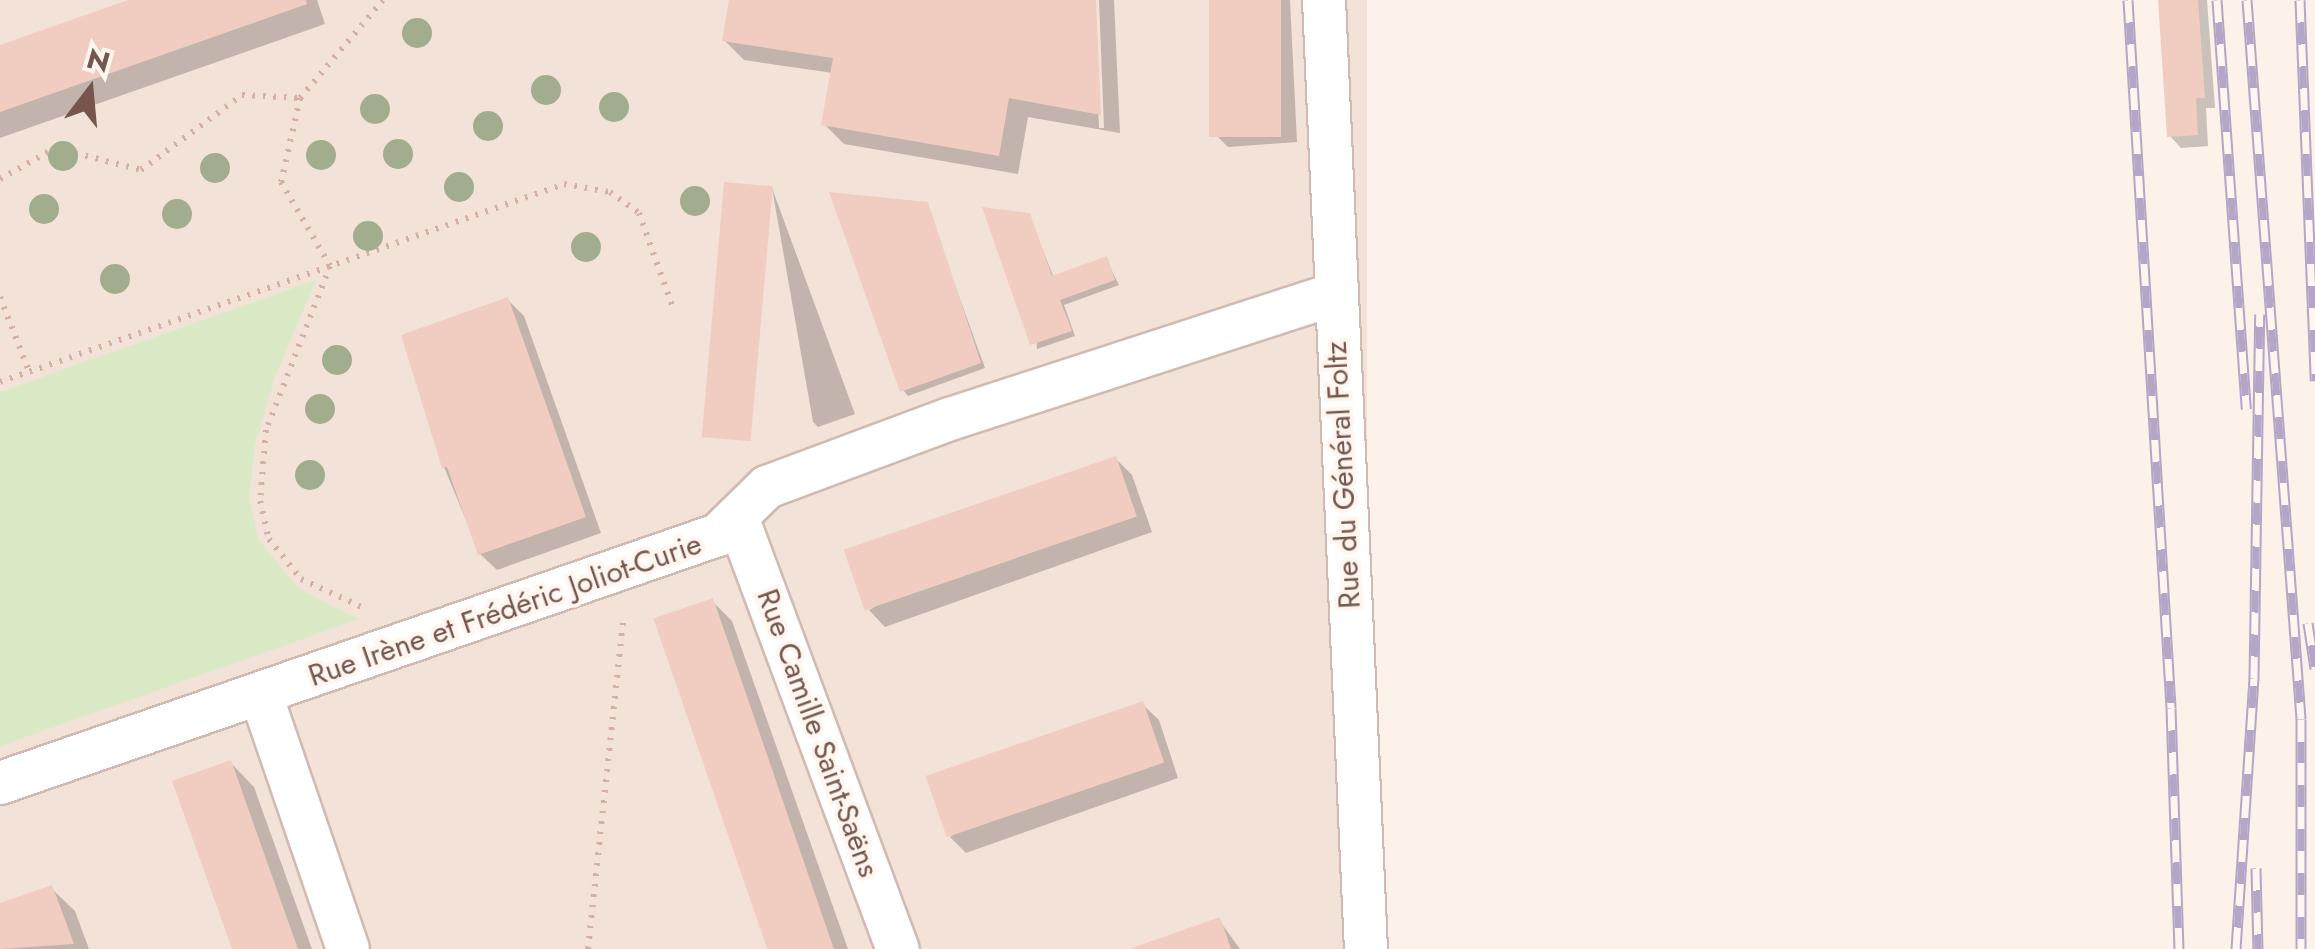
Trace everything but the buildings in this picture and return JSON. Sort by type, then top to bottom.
[{"type":"street","name":"Rue du Général Foltz","points":[[1324,0],[1334,294],[1366,949]]},
{"type":"street","name":"Rue Irène et Frédéric Joliot-Curie","points":[[0,783],[718,535],[767,487],[950,419],[1334,294]]},
{"type":"street","name":"Rue Camille Saint-Saëns","points":[[737,518],[898,949]]},
{"type":"street","points":[[261,695],[348,949]]},
{"type":"path","points":[[330,266],[281,182],[300,98],[384,0]]},
{"type":"path","points":[[0,179],[54,148],[141,170],[242,95],[300,98]]},
{"type":"path","points":[[0,382],[564,184],[610,192],[639,214],[672,305]]},
{"type":"path","points":[[330,266],[266,430],[260,501],[269,538],[301,578],[427,637]]},
{"type":"path","points":[[0,297],[29,372]]},
{"type":"path","points":[[588,949],[618,622],[632,615]]},
{"type":"shaded area","points":[[0,0],[1367,0],[1367,949],[0,949]]},
{"type":"green space","points":[[316,280],[275,377],[255,444],[249,499],[258,539],[298,588],[359,619],[0,746],[0,392]]},
{"type":"railway","points":[[2128,0],[2171,708],[2179,949]]},
{"type":"railway","points":[[2217,0],[2246,409]]},
{"type":"railway","points":[[2247,0],[2301,719],[2301,949]]},
{"type":"railway","points":[[2300,0],[2315,381]]},
{"type":"railway","points":[[2236,949],[2254,678],[2260,314]]},
{"type":"railway","points":[[2308,623],[2315,668]]},
{"type":"railway","points":[[2256,868],[2258,949]]}]
